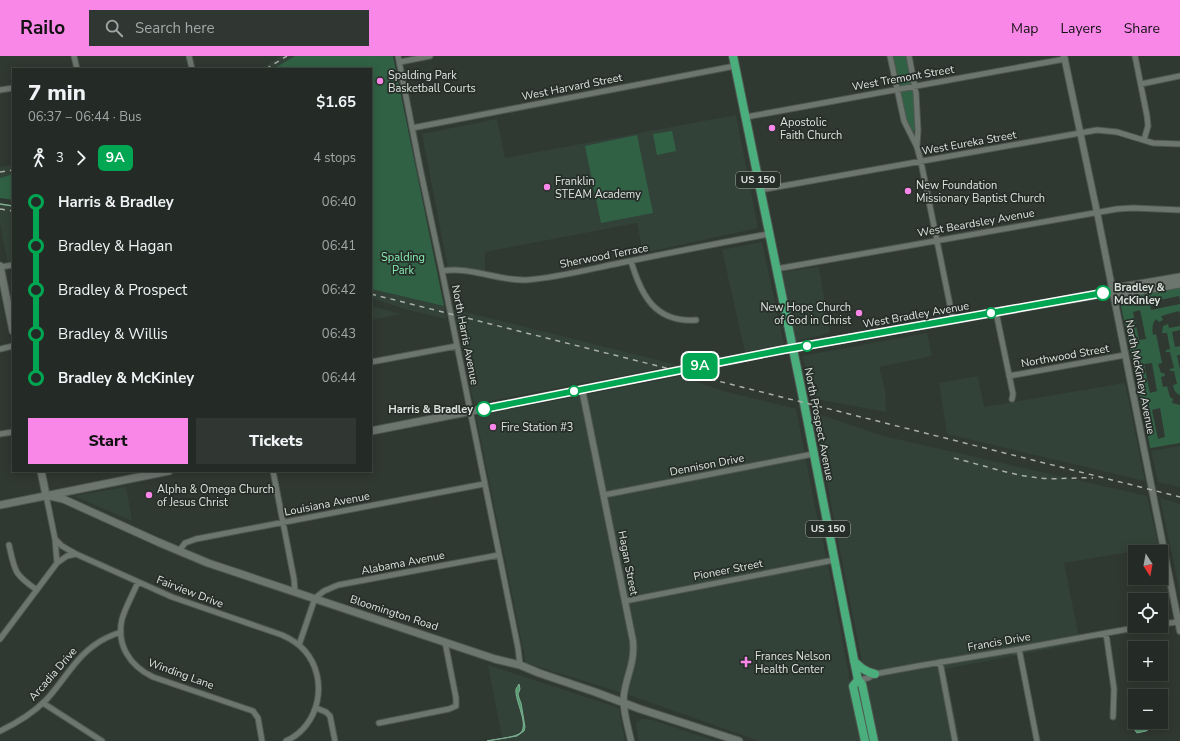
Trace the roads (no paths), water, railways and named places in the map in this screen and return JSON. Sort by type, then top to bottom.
[{"type":"main road","name":"North Prospect Avenue","points":[[733,56],[858,680],[862,684],[874,741]]},
{"type":"main road","points":[[0,267],[12,326]]},
{"type":"main road","name":"West Bradley Avenue","points":[[372,431],[792,348],[1113,292],[1122,288],[1180,277]]},
{"type":"main road","name":"West Bradley Avenue","points":[[1113,292],[1123,294],[1180,284]]},
{"type":"main road","points":[[41,472],[46,495]]},
{"type":"main road","points":[[0,505],[164,472]]},
{"type":"main road","name":"Bloomington Road","points":[[46,495],[70,502],[179,551],[215,565],[496,659],[520,665],[539,673],[739,741]]},
{"type":"main road","points":[[854,660],[867,672],[875,674]]},
{"type":"main road","name":"North Prospect Avenue","points":[[858,680],[853,686],[865,741]]},
{"type":"street","points":[[74,56],[77,68]]},
{"type":"street","points":[[190,56],[192,68]]},
{"type":"street","points":[[399,59],[430,56]]},
{"type":"street","points":[[890,56],[896,90],[904,121],[917,147],[921,162],[953,320]]},
{"type":"street","points":[[909,56],[915,86],[918,130],[917,147]]},
{"type":"street","points":[[1135,56],[1148,123],[1144,140]]},
{"type":"street","name":"West Tremont Street","points":[[746,117],[1065,57]]},
{"type":"street","name":"North McKinley Avenue","points":[[1065,57],[1180,631]]},
{"type":"street","name":"North Harris Avenue","points":[[399,59],[518,648],[520,665]]},
{"type":"street","name":"West Harvard Street","points":[[412,128],[735,66]]},
{"type":"street","points":[[1140,84],[1180,76]]},
{"type":"street","points":[[0,90],[12,88]]},
{"type":"street","name":"West Eureka Street","points":[[760,190],[1098,130],[1106,130],[1128,135],[1153,143],[1180,144]]},
{"type":"street","name":"West Beardsley Avenue","points":[[776,269],[1117,209],[1133,208],[1180,210]]},
{"type":"street","name":"Sherwood Terrace","points":[[442,271],[460,270],[495,277],[527,280],[566,274],[769,234]]},
{"type":"street","points":[[631,261],[641,290],[658,310],[674,319],[685,321],[696,320]]},
{"type":"street","points":[[0,267],[12,265]]},
{"type":"street","points":[[996,312],[1013,394],[1012,399]]},
{"type":"street","points":[[0,349],[12,346]]},
{"type":"street","points":[[372,362],[457,346]]},
{"type":"street","name":"Northwood Street","points":[[1009,376],[1125,355]]},
{"type":"street","name":"Hagan Street","points":[[582,390],[633,641],[634,654],[624,693],[624,702],[631,741]]},
{"type":"street","points":[[0,434],[12,432]]},
{"type":"street","name":"Dennison Drive","points":[[604,495],[813,454]]},
{"type":"street","points":[[273,472],[294,579],[295,592]]},
{"type":"street","name":"Louisiana Avenue","points":[[179,551],[182,545],[189,541],[484,484]]},
{"type":"street","points":[[46,495],[55,539],[57,563]]},
{"type":"street","name":"Fairview Drive","points":[[55,539],[64,547],[76,554],[172,598],[282,635],[299,645]]},
{"type":"street","points":[[9,545],[16,571],[24,581],[37,590]]},
{"type":"street","points":[[0,639],[57,563],[67,556],[76,554]]},
{"type":"street","name":"Alabama Avenue","points":[[315,598],[324,591],[338,585],[499,555]]},
{"type":"street","name":"Pioneer Street","points":[[625,601],[834,560]]},
{"type":"street","name":"Winding Lane","points":[[138,582],[123,617],[121,632],[123,646],[134,665],[144,673],[153,677],[253,710],[258,718],[262,741]]},
{"type":"street","points":[[286,741],[301,731],[316,708],[319,690],[317,673],[310,658],[299,645],[315,598]]},
{"type":"street","points":[[1168,623],[1179,622]]},
{"type":"street","name":"Francis Drive","points":[[858,680],[868,678],[875,674],[1128,629]]},
{"type":"street","name":"Arcadia Drive","points":[[0,730],[26,716],[43,703],[89,649],[102,640],[121,632]]},
{"type":"street","points":[[1106,633],[1114,689],[1113,716]]},
{"type":"street","points":[[378,723],[449,709],[456,706],[456,698],[445,642]]},
{"type":"street","points":[[1018,649],[1037,741]]},
{"type":"street","points":[[940,662],[955,741]]},
{"type":"street","points":[[43,703],[102,741]]},
{"type":"street","points":[[316,708],[326,712],[330,716],[335,741]]},
{"type":"waterway","points":[[0,204],[12,206]]},
{"type":"railway","points":[[268,68],[287,56]]},
{"type":"railway","points":[[0,172],[12,170]]},
{"type":"railway","points":[[0,209],[12,211]]},
{"type":"railway","points":[[372,294],[1180,497]]},
{"type":"railway","points":[[954,458],[1028,477],[1052,479],[1093,478]]},
{"type":"place","name":"Spalding Park Basketball Courts","points":[[380,81]]},
{"type":"place","name":"Apostolic Faith Church","points":[[772,128]]},
{"type":"place","name":"Franklin STEAM Academy","points":[[547,187]]},
{"type":"place","name":"New Foundation Missionary Baptist Church","points":[[908,191]]},
{"type":"place","name":"Bradley & McKinley","points":[[1103,293]]},
{"type":"place","name":"New Hope Church of God in Christ","points":[[859,313]]},
{"type":"place","name":"Harris & Bradley","points":[[484,409]]},
{"type":"place","name":"Fire Station #3","points":[[493,427]]},
{"type":"place","name":"Alpha & Omega Church of Jesus Christ","points":[[149,495]]},
{"type":"place","name":"Frances Nelson Health Center","points":[[746,662]]},
{"type":"park label","name":"Spalding Park","points":[[403,263]]}]
